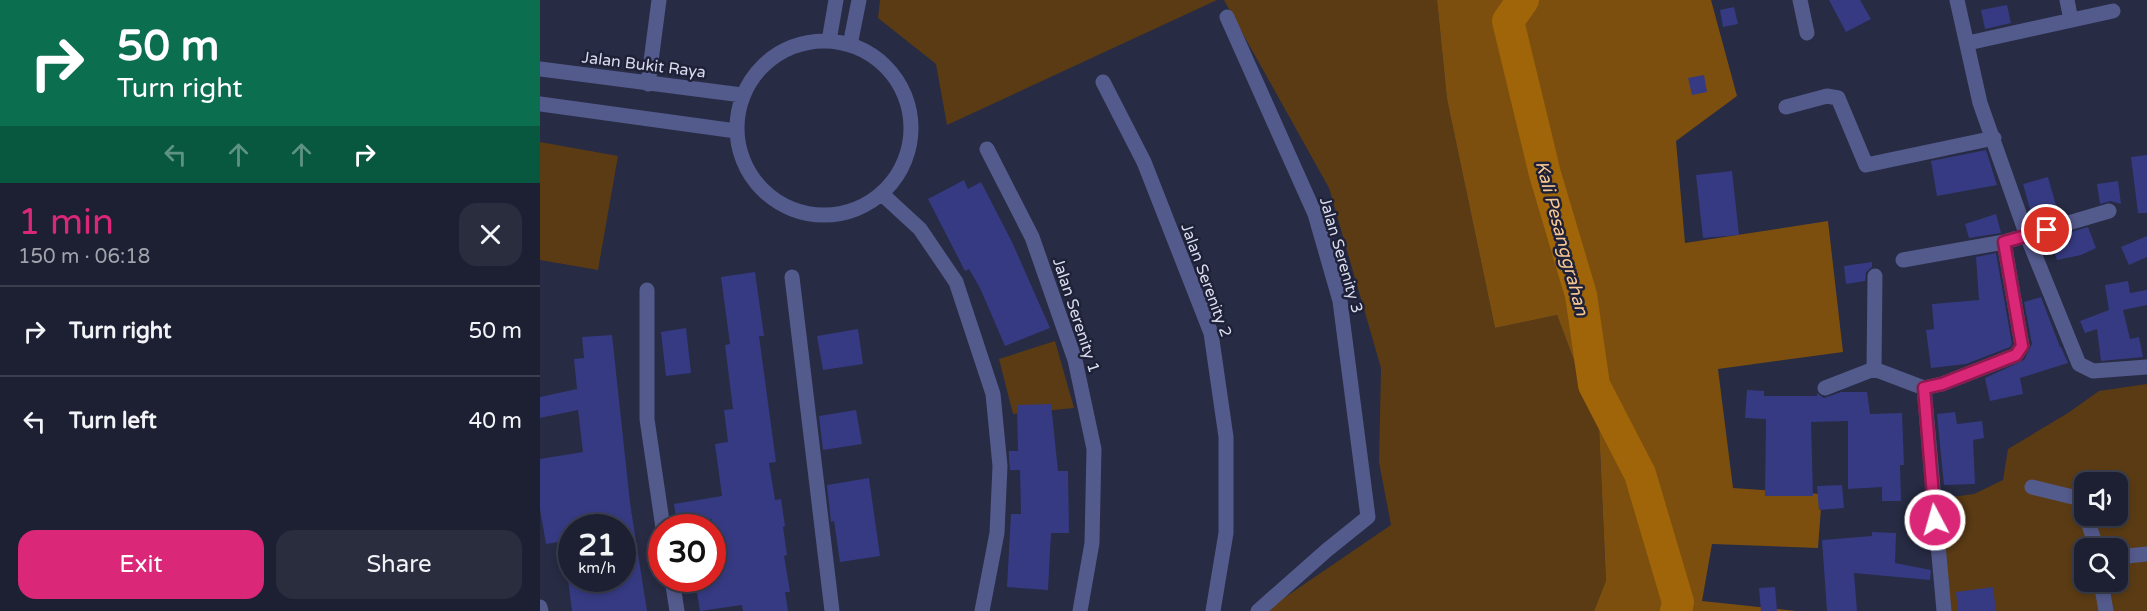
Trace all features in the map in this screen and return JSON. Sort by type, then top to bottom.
[{"type":"street","points":[[648,84],[659,0]]},
{"type":"street","points":[[829,41],[836,0]]},
{"type":"street","points":[[850,45],[859,0]]},
{"type":"street","points":[[1800,0],[1808,33]]},
{"type":"street","points":[[1957,0],[1980,103],[2027,236],[2082,368],[2102,371],[2147,367]]},
{"type":"street","points":[[2067,0],[2071,20]]},
{"type":"street","points":[[1968,43],[2113,11]]},
{"type":"street","name":"Jalan Serenity 3","points":[[1227,17],[1315,214],[1340,301],[1368,517],[1258,611]]},
{"type":"street","points":[[829,41],[850,45],[876,58],[896,79],[908,105],[911,133],[907,156],[897,176],[882,194],[860,208],[834,215],[807,214],[782,206],[758,187],[742,161],[736,131],[737,113],[742,95],[756,72],[777,55],[802,44],[829,41]]},
{"type":"street","name":"Jalan Bukit Raya","points":[[540,69],[742,95]]},
{"type":"street","name":"Jalan Serenity 2","points":[[1104,82],[1144,162],[1211,333],[1226,437],[1226,533],[1213,611]]},
{"type":"street","points":[[1786,107],[1827,96],[1838,98],[1866,165],[1994,138]]},
{"type":"street","points":[[540,104],[736,131]]},
{"type":"street","name":"Jalan Serenity 1","points":[[987,149],[1032,237],[1075,360],[1094,449],[1092,543],[1080,611]]},
{"type":"street","points":[[882,194],[920,229],[956,282],[993,394],[1000,466],[997,533],[982,611]]},
{"type":"street","points":[[1903,260],[2004,242],[2109,211]]},
{"type":"street","points":[[1825,388],[1874,369],[1924,388],[1952,380],[2016,355],[2022,346],[2004,242]]},
{"type":"street","points":[[1874,369],[1875,276]]},
{"type":"street","points":[[792,277],[832,611]]},
{"type":"street","points":[[647,290],[647,419],[661,514]]},
{"type":"street","points":[[1924,388],[1944,611]]},
{"type":"street","points":[[2032,487],[2074,497]]},
{"type":"street","points":[[2128,556],[2147,554]]},
{"type":"street","points":[[674,592],[676,611]]},
{"type":"street","points":[[2103,592],[2106,611]]},
{"type":"shaded area","points":[[880,0],[1217,0],[947,125],[936,64],[878,18]]},
{"type":"shaded area","points":[[1224,0],[1437,0],[1447,99],[1495,328],[1557,315],[1599,427],[1606,582],[1594,611],[1265,611],[1391,525],[1379,462],[1381,368],[1329,188]]},
{"type":"shaded area","points":[[1437,0],[1711,0],[1737,96],[1676,141],[1685,243],[1828,221],[1843,352],[1718,369],[1733,488],[1822,494],[1818,548],[1712,544],[1702,601],[1796,611],[1594,611],[1606,581],[1599,427],[1557,315],[1495,328],[1447,99]]},
{"type":"shaded area","points":[[540,142],[618,156],[598,270],[540,260]]},
{"type":"shaded area","points":[[1055,341],[1074,408],[1013,414],[999,359]]},
{"type":"shaded area","points":[[2147,384],[2147,611],[1943,611],[1931,500],[1974,494],[2003,480],[2008,449],[2068,413],[2099,391]]},
{"type":"building","points":[[1829,0],[1860,0],[1871,19],[1846,32]]},
{"type":"building","points":[[2007,5],[2011,23],[1985,29],[1981,10]]},
{"type":"building","points":[[1734,7],[1738,24],[1723,27],[1720,10]]},
{"type":"building","points":[[1704,75],[1707,92],[1692,95],[1688,78]]},
{"type":"building","points":[[1986,150],[1997,185],[1937,196],[1931,161]]},
{"type":"building","points":[[2147,155],[2147,213],[2138,213],[2131,157]]},
{"type":"building","points":[[1732,171],[1739,235],[1703,238],[1696,175]]},
{"type":"building","points":[[2048,177],[2059,216],[2034,223],[2023,184]]},
{"type":"building","points":[[964,180],[968,189],[981,182],[1012,242],[1050,328],[1005,346],[980,288],[969,269],[965,271],[928,199]]},
{"type":"building","points":[[2118,181],[2121,204],[2111,201],[2100,204],[2097,184]]},
{"type":"building","points":[[1996,214],[2001,233],[1969,238],[1965,224]]},
{"type":"building","points":[[2088,227],[2096,248],[2081,255],[2057,260],[2050,238]]},
{"type":"building","points":[[2147,236],[2147,257],[2129,265],[2121,247]]},
{"type":"building","points":[[1996,253],[2012,344],[2010,347],[1966,364],[1931,368],[1926,330],[1934,329],[1932,304],[1979,300],[1976,257]]},
{"type":"building","points":[[1872,262],[1872,267],[1866,272],[1865,281],[1846,284],[1844,266]]},
{"type":"building","points":[[755,272],[764,336],[759,336],[776,462],[769,463],[775,500],[781,499],[785,526],[783,527],[787,555],[784,556],[790,592],[785,592],[788,611],[743,611],[742,605],[700,611],[697,592],[726,592],[726,514],[675,514],[674,504],[722,496],[715,444],[728,442],[724,410],[733,409],[725,345],[730,344],[721,277]]},
{"type":"building","points":[[2128,281],[2130,293],[2147,290],[2147,305],[2123,310],[2130,339],[2139,337],[2143,357],[2101,361],[2097,329],[2085,333],[2080,321],[2109,310],[2105,285]]},
{"type":"building","points":[[2041,297],[2068,363],[2020,378],[2023,394],[1990,401],[1985,378],[2024,360],[2032,344],[2024,302]]},
{"type":"building","points":[[686,328],[691,373],[666,376],[661,332]]},
{"type":"building","points":[[858,329],[863,364],[823,370],[817,336]]},
{"type":"building","points":[[612,335],[632,514],[558,514],[558,542],[546,544],[540,509],[540,459],[583,452],[578,410],[540,418],[540,397],[577,389],[574,359],[584,358],[582,337]]},
{"type":"building","points":[[1747,390],[1764,391],[1764,396],[1817,396],[1817,393],[1824,398],[1841,392],[1867,392],[1870,414],[1902,413],[1904,465],[1900,465],[1901,501],[1882,501],[1882,487],[1848,489],[1848,421],[1811,422],[1813,496],[1765,496],[1766,419],[1745,418]]},
{"type":"building","points":[[1051,404],[1058,471],[1068,471],[1069,533],[1051,533],[1048,590],[1007,587],[1011,514],[1021,514],[1020,470],[1010,470],[1009,459],[1009,451],[1018,451],[1017,405]]},
{"type":"building","points":[[856,410],[862,444],[823,450],[819,416]]},
{"type":"building","points":[[1955,412],[1957,424],[1982,421],[1984,438],[1973,440],[1975,484],[1944,485],[1937,414]]},
{"type":"building","points":[[869,478],[880,556],[840,562],[834,521],[831,522],[827,485]]},
{"type":"building","points":[[1842,485],[1844,508],[1819,510],[1817,486]]},
{"type":"building","points":[[1872,532],[1896,533],[1895,563],[1931,570],[1930,580],[1854,573],[1857,611],[1827,611],[1822,540],[1872,536]]},
{"type":"building","points":[[636,541],[647,611],[572,611],[570,592],[636,592]]},
{"type":"building","points":[[1775,587],[1777,611],[1761,611],[1759,588]]},
{"type":"building","points":[[1993,587],[1996,611],[1958,611],[1956,592]]},
{"type":"waterway","name":"Kali Pesanggrahan","points":[[1523,0],[1508,21],[1545,174],[1581,295],[1594,385],[1640,474],[1678,602],[1676,611]]},
{"type":"route","points":[[1935,520],[1924,388],[1942,384],[2016,355],[2020,351],[2022,346],[2004,242],[2047,230]]}]
